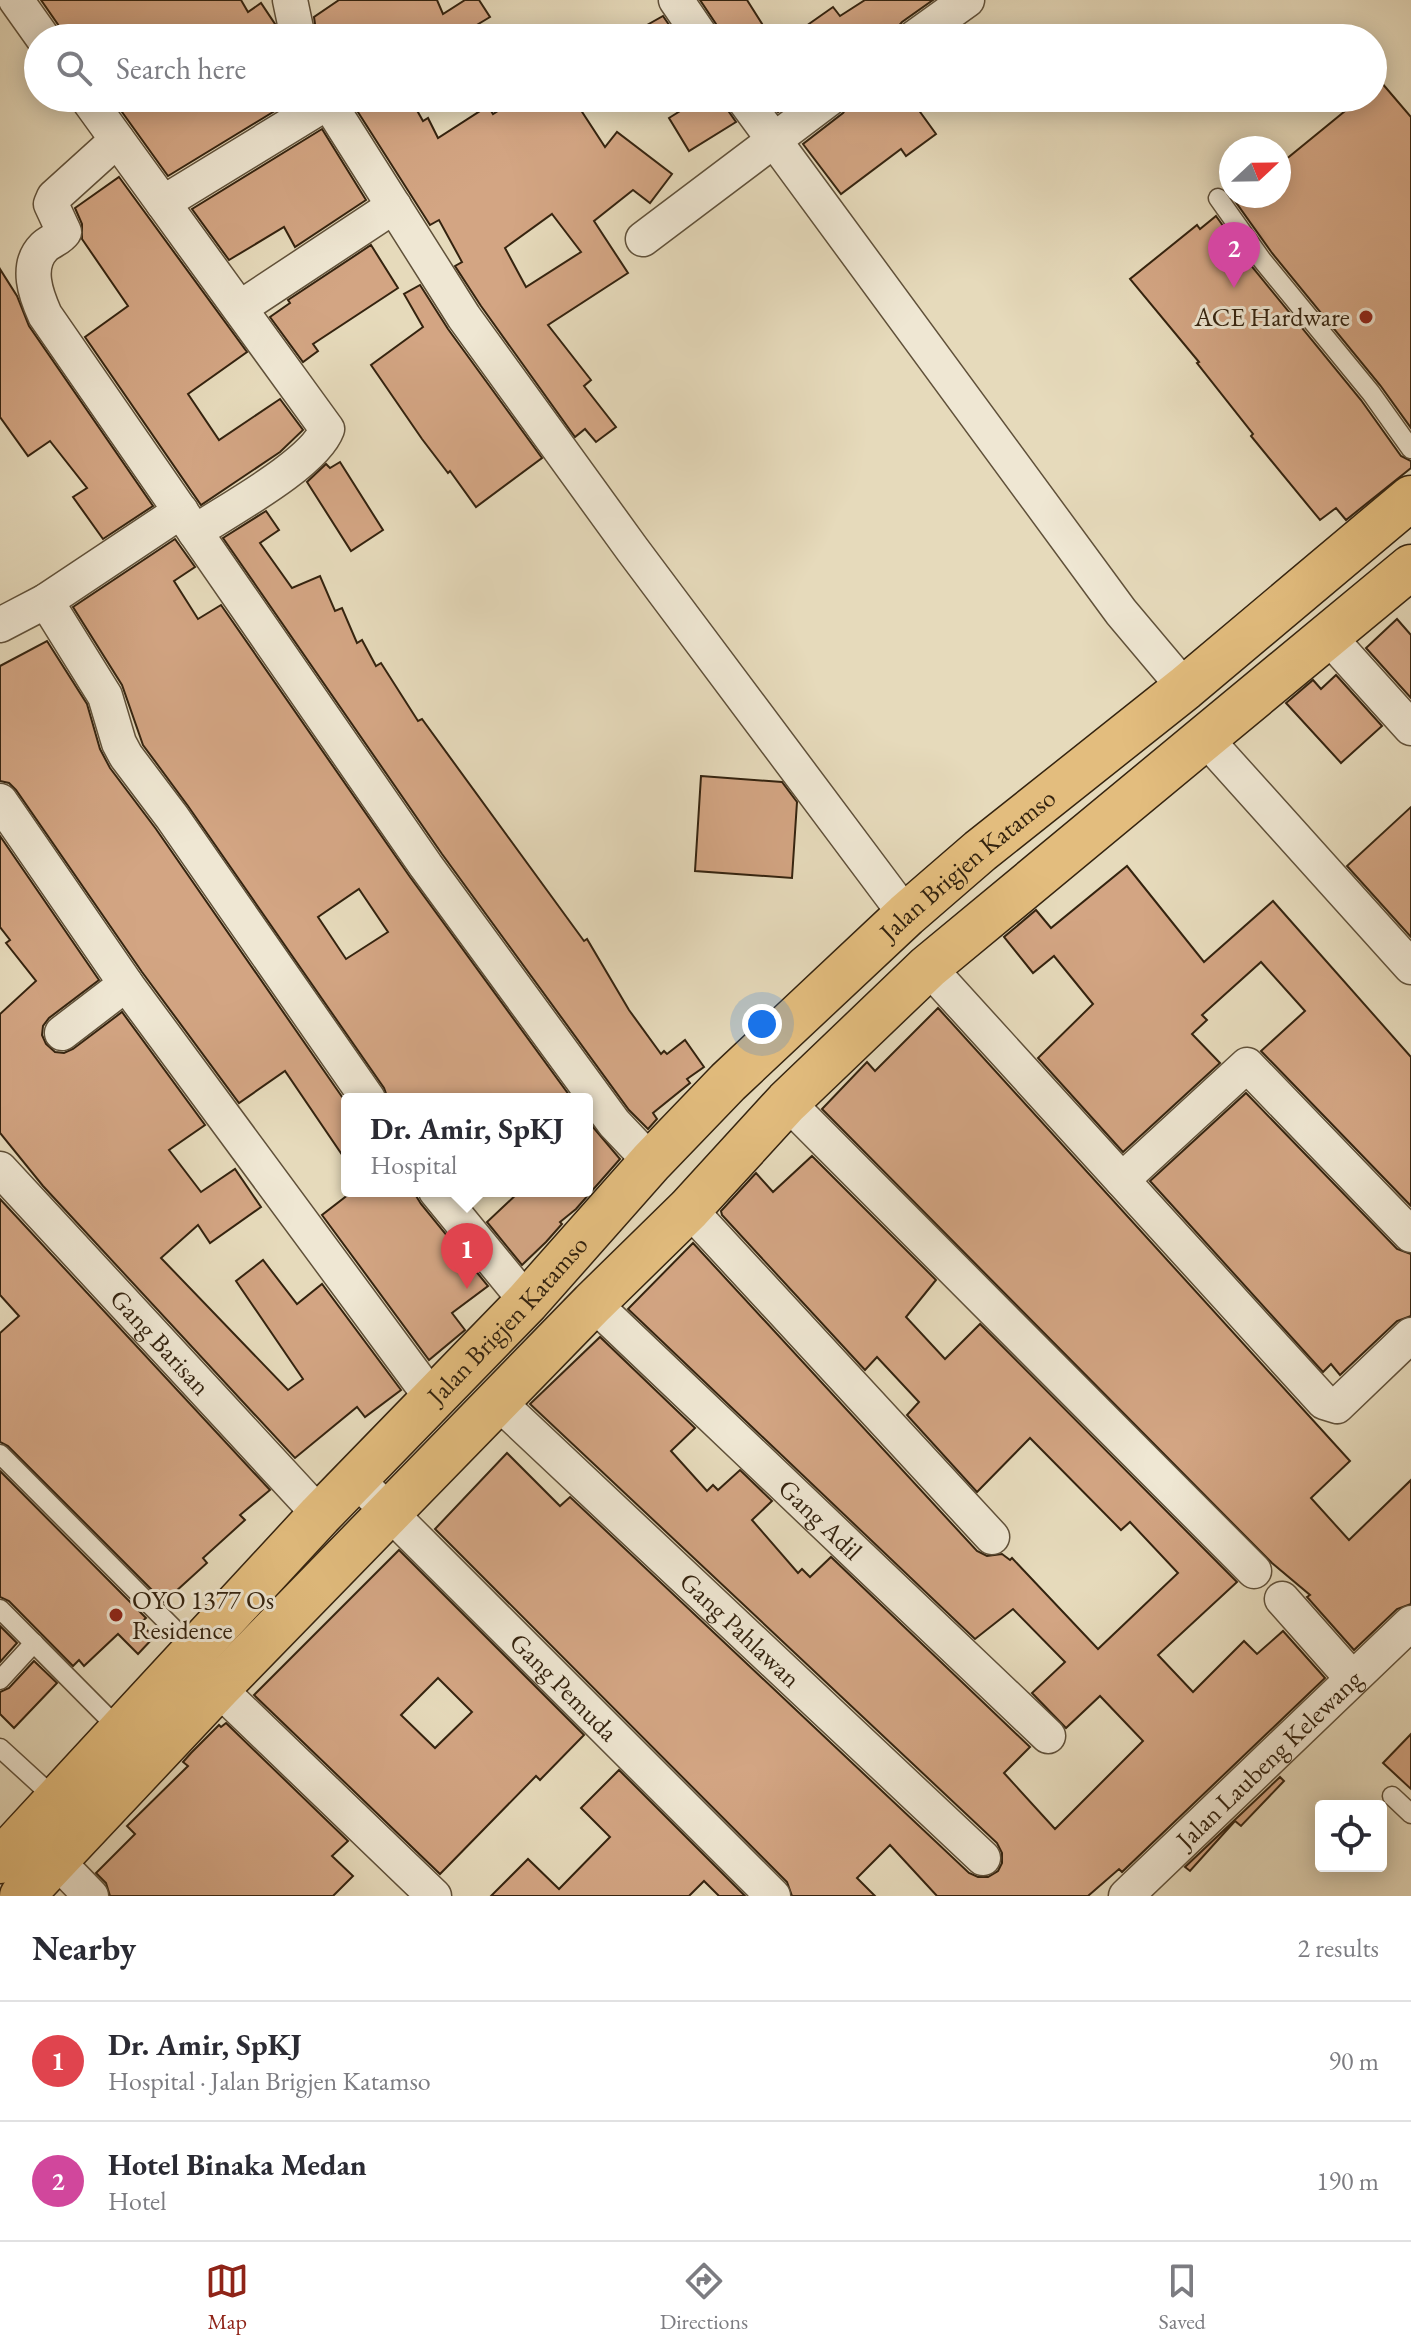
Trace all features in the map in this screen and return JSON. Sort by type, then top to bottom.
[{"type":"main road","name":"Jalan Brigjen Katamso","points":[[22,1896],[57,1861],[74,1813],[120,1730],[320,1515],[527,1302],[651,1162],[728,1082],[906,915],[980,851],[1185,688],[1411,498]]},
{"type":"main road","name":"Jalan Brigjen Katamso","points":[[0,1861],[74,1813],[218,1688],[593,1303],[689,1209],[787,1102],[928,967],[1411,567]]},
{"type":"street","points":[[16,0],[33,24]]},
{"type":"street","points":[[290,0],[295,24]]},
{"type":"street","points":[[676,0],[692,24]]},
{"type":"street","points":[[934,24],[967,0]]},
{"type":"street","points":[[0,625],[302,461],[318,446],[327,429],[97,112]]},
{"type":"street","points":[[163,203],[308,112]]},
{"type":"street","points":[[335,112],[473,330],[632,549],[906,915]]},
{"type":"street","points":[[753,112],[1121,612],[1185,688]]},
{"type":"street","points":[[643,239],[811,112]]},
{"type":"street","points":[[117,140],[54,197],[52,210],[63,225],[64,232],[42,248],[34,268],[34,288],[45,315],[426,866],[592,1093]]},
{"type":"street","points":[[240,308],[394,206]]},
{"type":"street","points":[[46,601],[105,696],[126,756],[172,817],[364,1093]]},
{"type":"street","points":[[1327,635],[1411,728]]},
{"type":"street","points":[[1205,738],[1411,967]]},
{"type":"street","points":[[0,801],[126,984],[434,1401]]},
{"type":"street","points":[[928,967],[1331,1406],[1337,1406],[1411,1335]]},
{"type":"street","points":[[62,1033],[126,984]]},
{"type":"street","points":[[1122,1180],[1247,1065],[1411,1235]]},
{"type":"street","points":[[593,1094],[614,1123],[651,1162]]},
{"type":"street","points":[[787,1102],[1254,1571]]},
{"type":"street","name":"Gang Barisan","points":[[0,1169],[320,1515]]},
{"type":"street","points":[[441,1197],[527,1302]]},
{"type":"street","points":[[689,1209],[992,1537]]},
{"type":"street","name":"Gang Adil","points":[[593,1303],[1048,1736]]},
{"type":"street","name":"Gang Pahlawan","points":[[497,1401],[983,1858]]},
{"type":"street","name":"Gang Pemuda","points":[[356,1479],[773,1896]]},
{"type":"street","points":[[1282,1599],[1352,1678]]},
{"type":"street","name":"Jalan Laubeng Kelewang","points":[[1126,1896],[1411,1623]]},
{"type":"street","points":[[218,1688],[434,1896]]},
{"type":"street","points":[[57,1861],[91,1896]]},
{"type":"lane","points":[[1218,198],[1262,260],[1371,393],[1411,449]]},
{"type":"lane","points":[[0,1454],[195,1650]]},
{"type":"lane","points":[[0,1609],[120,1730]]},
{"type":"lane","points":[[0,1680],[34,1643]]},
{"type":"lane","points":[[0,1748],[74,1813]]},
{"type":"lane","points":[[1392,1796],[1411,1814]]},
{"type":"building","points":[[41,0],[241,0],[248,12],[261,3],[275,24],[58,24]]},
{"type":"building","points":[[339,0],[437,0],[443,14],[465,0],[479,0],[490,17],[478,24],[315,24],[314,17]]},
{"type":"building","points":[[700,0],[747,0],[762,24],[716,24]]},
{"type":"building","points":[[865,0],[933,0],[900,24],[809,24],[833,7],[840,16]]},
{"type":"building","points":[[663,16],[668,24],[649,24]]},
{"type":"building","name":"ACE Hardware","points":[[1387,89],[1411,117],[1411,428],[1380,385],[1272,253],[1240,208],[1291,208],[1291,155],[1344,112],[1387,112]]},
{"type":"building","points":[[122,112],[273,112],[168,176]]},
{"type":"building","points":[[358,112],[418,112],[423,121],[428,118],[438,138],[479,112],[582,112],[605,147],[617,132],[672,174],[650,203],[633,190],[594,221],[628,273],[548,325],[591,380],[584,386],[616,427],[596,442],[585,429],[575,437],[455,266],[462,262],[439,220],[430,225]],"holes":[[[552,214],[581,252],[526,287],[505,248]]]},
{"type":"building","points":[[679,112],[729,112],[736,122],[689,151],[669,118]]},
{"type":"building","points":[[920,112],[936,134],[906,156],[901,149],[841,194],[803,144],[843,113]]},
{"type":"building","points":[[322,129],[366,200],[295,247],[284,227],[229,260],[192,209]]},
{"type":"building","points":[[119,177],[247,352],[188,394],[219,440],[280,399],[303,430],[280,452],[201,505],[85,337],[128,306],[82,239],[82,224],[75,208]]},
{"type":"building","points":[[1216,216],[1253,268],[1361,400],[1401,456],[1411,461],[1411,468],[1346,520],[1336,508],[1320,520],[1251,436],[1253,434],[1199,362],[1130,279],[1197,225],[1200,229]]},
{"type":"building","points":[[371,245],[398,288],[313,344],[318,351],[303,362],[270,317],[290,303],[288,300]]},
{"type":"building","points":[[0,269],[17,296],[29,326],[153,506],[103,539],[73,497],[87,488],[50,441],[28,456],[0,417]]},
{"type":"building","points":[[420,285],[448,329],[542,458],[476,507],[422,439],[371,365],[423,327],[404,294]]},
{"type":"building","points":[[340,462],[383,530],[351,551],[307,482],[326,464],[330,468]]},
{"type":"building","points":[[266,511],[279,530],[260,543],[292,588],[320,576],[335,611],[342,608],[357,643],[362,640],[376,666],[381,663],[418,721],[422,719],[584,941],[587,939],[629,1010],[661,1054],[664,1051],[667,1054],[685,1040],[704,1067],[687,1079],[690,1083],[653,1113],[657,1119],[648,1129],[629,1110],[442,854],[223,538]]},
{"type":"building","points":[[175,539],[195,567],[174,581],[198,619],[221,605],[410,877],[568,1093],[386,1093],[143,745],[122,685],[73,607]],"holes":[[[359,889],[388,932],[346,959],[318,917]]]},
{"type":"building","points":[[1397,619],[1411,635],[1411,698],[1366,648]]},
{"type":"building","points":[[47,641],[87,704],[100,749],[110,768],[156,829],[341,1095],[341,1153],[285,1071],[239,1103],[142,972],[16,790],[9,783],[0,781],[0,666]]},
{"type":"building","points":[[1336,675],[1382,726],[1341,763],[1286,703],[1313,680],[1321,689]]},
{"type":"building","points":[[701,776],[782,782],[797,802],[792,878],[695,871]]},
{"type":"building","points":[[1411,807],[1411,937],[1347,866]]},
{"type":"building","points":[[0,836],[99,980],[49,1018],[43,1026],[42,1035],[46,1044],[55,1052],[64,1053],[122,1012],[205,1125],[169,1150],[201,1192],[235,1169],[261,1207],[210,1243],[198,1225],[161,1258],[288,1390],[303,1379],[236,1281],[263,1260],[297,1304],[322,1284],[401,1390],[365,1417],[357,1407],[295,1458],[43,1186],[0,1133],[0,1014],[36,981],[6,943],[10,940],[0,927]]},
{"type":"building","points":[[1127,866],[1204,962],[1273,901],[1411,1057],[1411,1206],[1261,1051],[1305,1011],[1261,962],[1202,1015],[1207,1020],[1192,1034],[1220,1063],[1123,1152],[1038,1058],[1093,1004],[1054,956],[1033,973],[1004,937],[1036,910],[1051,928]]},
{"type":"building","points":[[938,1008],[1350,1461],[1311,1498],[1349,1540],[1411,1480],[1411,1604],[1397,1609],[1354,1650],[1307,1597],[1310,1595],[1272,1563],[822,1109],[867,1062],[875,1071]]},
{"type":"building","points":[[1246,1093],[1397,1249],[1411,1254],[1411,1316],[1397,1321],[1340,1375],[1331,1364],[1323,1372],[1150,1181]]},
{"type":"building","points":[[593,1127],[620,1159],[593,1190]]},
{"type":"building","points":[[812,1156],[936,1280],[906,1317],[945,1359],[980,1324],[1237,1582],[1158,1655],[1193,1692],[1244,1641],[1257,1654],[1283,1631],[1325,1678],[1122,1872],[1119,1869],[1088,1896],[937,1896],[890,1845],[857,1878],[875,1896],[792,1896],[787,1882],[435,1529],[507,1453],[560,1506],[570,1497],[969,1873],[988,1877],[998,1871],[1002,1853],[997,1843],[530,1404],[600,1337],[695,1428],[671,1451],[707,1491],[713,1485],[718,1490],[740,1470],[772,1501],[752,1520],[798,1573],[802,1569],[810,1577],[831,1557],[1030,1747],[1004,1773],[1055,1829],[1143,1741],[1100,1696],[1066,1728],[1032,1693],[1065,1662],[1013,1609],[975,1639],[628,1309],[693,1243],[977,1551],[987,1556],[1002,1554],[1010,1560],[1012,1558],[1098,1649],[1178,1573],[1130,1522],[1121,1530],[1030,1438],[977,1492],[907,1415],[919,1402],[877,1357],[865,1370],[722,1215],[721,1211],[756,1173],[773,1192]]},
{"type":"building","points":[[345,1197],[417,1197],[488,1286],[452,1313],[465,1330],[429,1360],[322,1215]]},
{"type":"building","points":[[514,1197],[587,1197],[522,1265],[487,1222]]},
{"type":"building","points":[[0,1199],[270,1490],[240,1515],[245,1520],[203,1558],[207,1563],[164,1602],[8,1446],[0,1442],[0,1333],[19,1316],[0,1295]]},
{"type":"building","points":[[0,1471],[146,1618],[140,1623],[154,1637],[138,1654],[118,1634],[84,1666],[79,1660],[73,1666],[9,1601],[0,1597]]},
{"type":"building","points":[[399,1550],[584,1735],[540,1780],[536,1776],[440,1874],[254,1695]],"holes":[[[438,1678],[472,1712],[435,1748],[401,1715]]]},
{"type":"building","points":[[0,1626],[17,1643],[0,1662]]},
{"type":"building","points":[[34,1661],[57,1683],[14,1728],[0,1714],[0,1692],[9,1688]]},
{"type":"building","points":[[226,1723],[348,1841],[332,1856],[353,1876],[333,1896],[110,1896],[106,1883],[96,1873],[135,1834],[127,1826],[188,1766],[183,1762],[191,1753],[219,1725],[221,1727]]},
{"type":"building","points":[[1411,1734],[1411,1789],[1383,1763]]},
{"type":"building","points":[[619,1770],[745,1896],[719,1896],[704,1881],[689,1896],[491,1896],[528,1859],[559,1889],[610,1837],[581,1808]]},
{"type":"building","points":[[1280,1777],[1284,1781],[1241,1826],[1235,1821],[1190,1871],[1185,1867]]},
{"type":"place","name":"Hotel Binaka Medan","points":[[1234,288]]},
{"type":"place","name":"ACE Hardware","points":[[1366,317]]},
{"type":"place","name":"Dr. Amir, SpKJ","points":[[467,1289]]},
{"type":"place","name":"OYO 1377 Os Residence","points":[[116,1615]]}]
